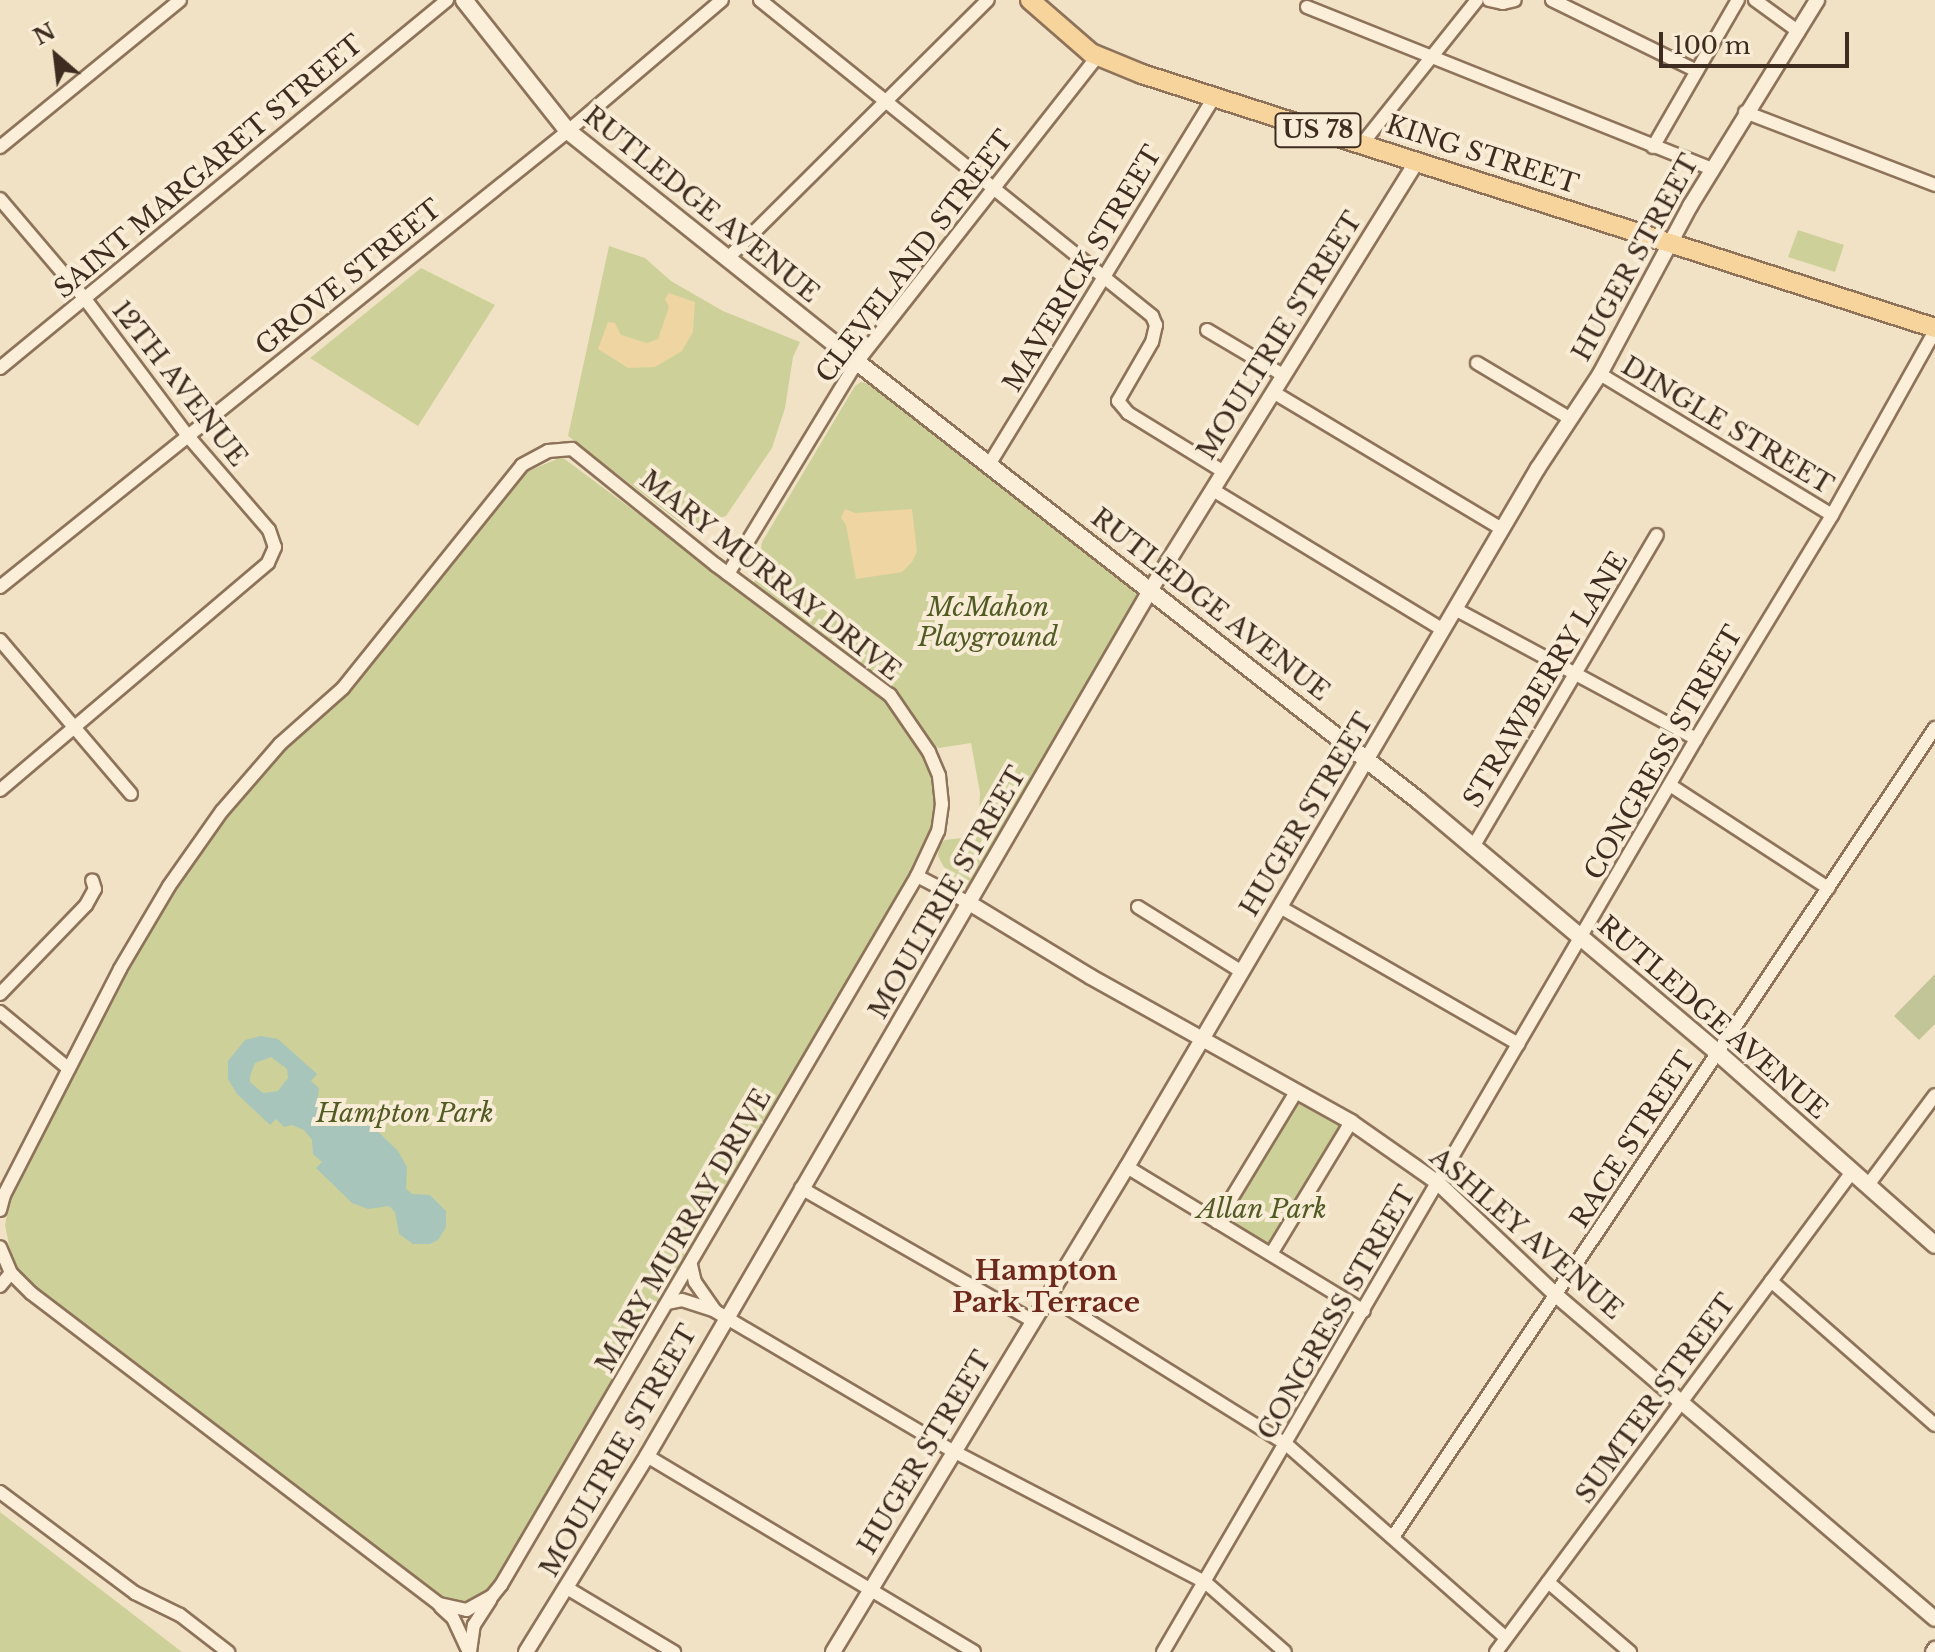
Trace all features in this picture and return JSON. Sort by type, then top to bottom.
[{"type":"main road","name":"RUTLEDGE AVENUE","points":[[464,0],[568,131],[857,362],[1367,760],[1717,1052],[1935,1245]]},
{"type":"main road","name":"KING STREET","points":[[1030,0],[1071,38],[1098,56],[1214,97],[1672,242],[1935,330]]},
{"type":"street","points":[[0,147],[180,0]]},
{"type":"street","name":"SAINT MARGARET STREET","points":[[0,368],[447,0]]},
{"type":"street","name":"GROVE STREET","points":[[0,587],[568,131],[722,0]]},
{"type":"street","points":[[760,0],[1152,316],[1156,325],[1152,342],[1118,401],[1128,413],[1224,472]]},
{"type":"street","points":[[728,258],[988,0]]},
{"type":"street","points":[[1362,144],[1477,0]]},
{"type":"street","points":[[1489,0],[1503,3],[1515,0]]},
{"type":"street","points":[[1552,0],[1697,71]]},
{"type":"street","points":[[1653,147],[1738,0]]},
{"type":"street","points":[[1755,0],[1799,32]]},
{"type":"street","name":"HUGER STREET","points":[[833,1652],[1127,1167],[1502,529],[1600,374],[1745,112],[1817,0]]},
{"type":"street","points":[[1307,7],[1712,169]]},
{"type":"street","name":"CLEVELAND STREET","points":[[728,574],[857,362],[1098,56]]},
{"type":"street","name":"MAVERICK STREET","points":[[990,463],[1214,97]]},
{"type":"street","points":[[1745,112],[1935,185]]},
{"type":"street","name":"MOULTRIE STREET","points":[[526,1652],[647,1456],[720,1314],[801,1188],[971,904],[1151,589],[1417,161]]},
{"type":"street","name":"12TH AVENUE","points":[[0,199],[85,299],[187,435],[272,533],[275,547],[268,563],[71,728]]},
{"type":"street","points":[[1207,330],[1283,375]]},
{"type":"street","name":"CONGRESS STREET","points":[[1163,1652],[1696,739],[1832,515],[1935,330]]},
{"type":"street","points":[[1477,363],[1571,419]]},
{"type":"street","name":"DINGLE STREET","points":[[1600,374],[1832,515]]},
{"type":"street","points":[[1273,392],[1502,529]]},
{"type":"street","name":"MARY MURRAY DRIVE","points":[[0,1210],[4,1195],[120,969],[169,886],[222,811],[280,744],[343,688],[522,465],[548,451],[572,449],[728,574],[890,695],[917,731],[939,776],[942,804],[938,831],[917,876],[691,1265],[474,1625],[469,1652]]},
{"type":"street","points":[[1213,490],[1443,630]]},
{"type":"street","name":"STRAWBERRY LANE","points":[[1473,847],[1657,535]]},
{"type":"street","points":[[1455,609],[1696,739]]},
{"type":"street","points":[[0,640],[71,728],[131,794]]},
{"type":"street","points":[[0,790],[71,728]]},
{"type":"street","name":"RACE STREET","points":[[1393,1537],[1935,728]]},
{"type":"street","points":[[1670,785],[1828,888]]},
{"type":"street","name":"ASHLEY AVENUE","points":[[917,876],[1351,1122],[1438,1183],[1557,1296],[1683,1400],[1935,1619]]},
{"type":"street","points":[[0,994],[86,905],[95,889],[92,880]]},
{"type":"street","points":[[1138,907],[1242,972]]},
{"type":"street","points":[[1280,907],[1518,1044]]},
{"type":"street","points":[[0,1012],[69,1069]]},
{"type":"street","points":[[1217,1222],[1296,1092]]},
{"type":"street","points":[[1868,1185],[1935,1095]]},
{"type":"street","points":[[1271,1254],[1351,1122]]},
{"type":"street","points":[[1127,1167],[1364,1311]]},
{"type":"street","name":"SUMTER STREET","points":[[1496,1652],[1852,1172]]},
{"type":"street","points":[[801,1188],[1033,1321]]},
{"type":"street","points":[[0,1247],[11,1273],[44,1303],[439,1604],[453,1618],[469,1652]]},
{"type":"street","points":[[691,1265],[695,1282],[720,1314]]},
{"type":"street","points":[[0,1286],[11,1273]]},
{"type":"street","points":[[1771,1281],[1935,1425]]},
{"type":"street","points":[[1049,1296],[1286,1444],[1506,1638]]},
{"type":"street","points":[[667,1303],[682,1300],[720,1314],[953,1451],[1205,1582],[1285,1652]]},
{"type":"street","points":[[647,1456],[974,1652]]},
{"type":"street","points":[[0,1492],[135,1593],[180,1615],[228,1652]]},
{"type":"street","points":[[1548,1582],[1630,1652]]},
{"type":"street","points":[[567,1588],[674,1652]]},
{"type":"street","points":[[439,1604],[467,1610],[492,1596]]},
{"type":"green space","points":[[1798,230],[1844,245],[1835,272],[1788,257]]},
{"type":"green space","points":[[609,246],[645,258],[671,281],[723,311],[800,342],[793,357],[785,408],[772,448],[726,516],[686,527],[568,436]]},
{"type":"green space","points":[[421,268],[495,305],[418,426],[310,358]]},
{"type":"green space","name":"McMahon Playground","points":[[861,382],[871,384],[1123,580],[1138,596],[966,888],[960,887],[948,875],[938,856],[939,845],[945,840],[978,836],[980,793],[971,743],[939,748],[932,744],[892,692],[758,592],[752,584],[757,579],[762,542],[855,386]]},
{"type":"green space","name":"Hampton Park","points":[[562,457],[886,699],[927,760],[936,804],[933,827],[914,873],[694,1239],[498,1580],[472,1602],[455,1604],[440,1599],[382,1556],[30,1284],[12,1260],[5,1225],[10,1201],[117,987],[172,894],[215,833],[279,753],[349,692],[526,472]]},
{"type":"green space","points":[[1935,974],[1935,1024],[1919,1040],[1894,1016]]},
{"type":"green space","name":"Allan Park","points":[[1297,1098],[1345,1123],[1271,1249],[1222,1220]]},
{"type":"green space","points":[[0,1512],[182,1652],[0,1652]]},
{"type":"sand","points":[[669,293],[695,302],[693,332],[682,351],[655,367],[628,368],[598,349],[608,322],[615,323],[621,335],[647,343],[658,339],[669,307],[665,299]]},
{"type":"sand","points":[[845,509],[855,513],[912,509],[917,552],[912,562],[902,572],[856,579],[846,525],[841,518]]},
{"type":"water","points":[[261,1036],[278,1039],[317,1074],[311,1081],[319,1088],[318,1097],[324,1109],[337,1116],[349,1116],[357,1124],[364,1118],[398,1151],[407,1167],[406,1189],[412,1194],[430,1195],[446,1211],[446,1227],[438,1240],[430,1244],[413,1244],[399,1234],[395,1212],[389,1206],[368,1209],[352,1203],[316,1168],[322,1162],[313,1154],[312,1140],[304,1130],[292,1125],[284,1127],[276,1119],[270,1125],[237,1094],[228,1079],[228,1061],[245,1040]],"holes":[[[271,1057],[287,1069],[288,1078],[278,1091],[263,1093],[250,1082],[255,1063]]]},
{"type":"district","name":"Hampton Park Terrace","points":[[1046,1287]]}]
